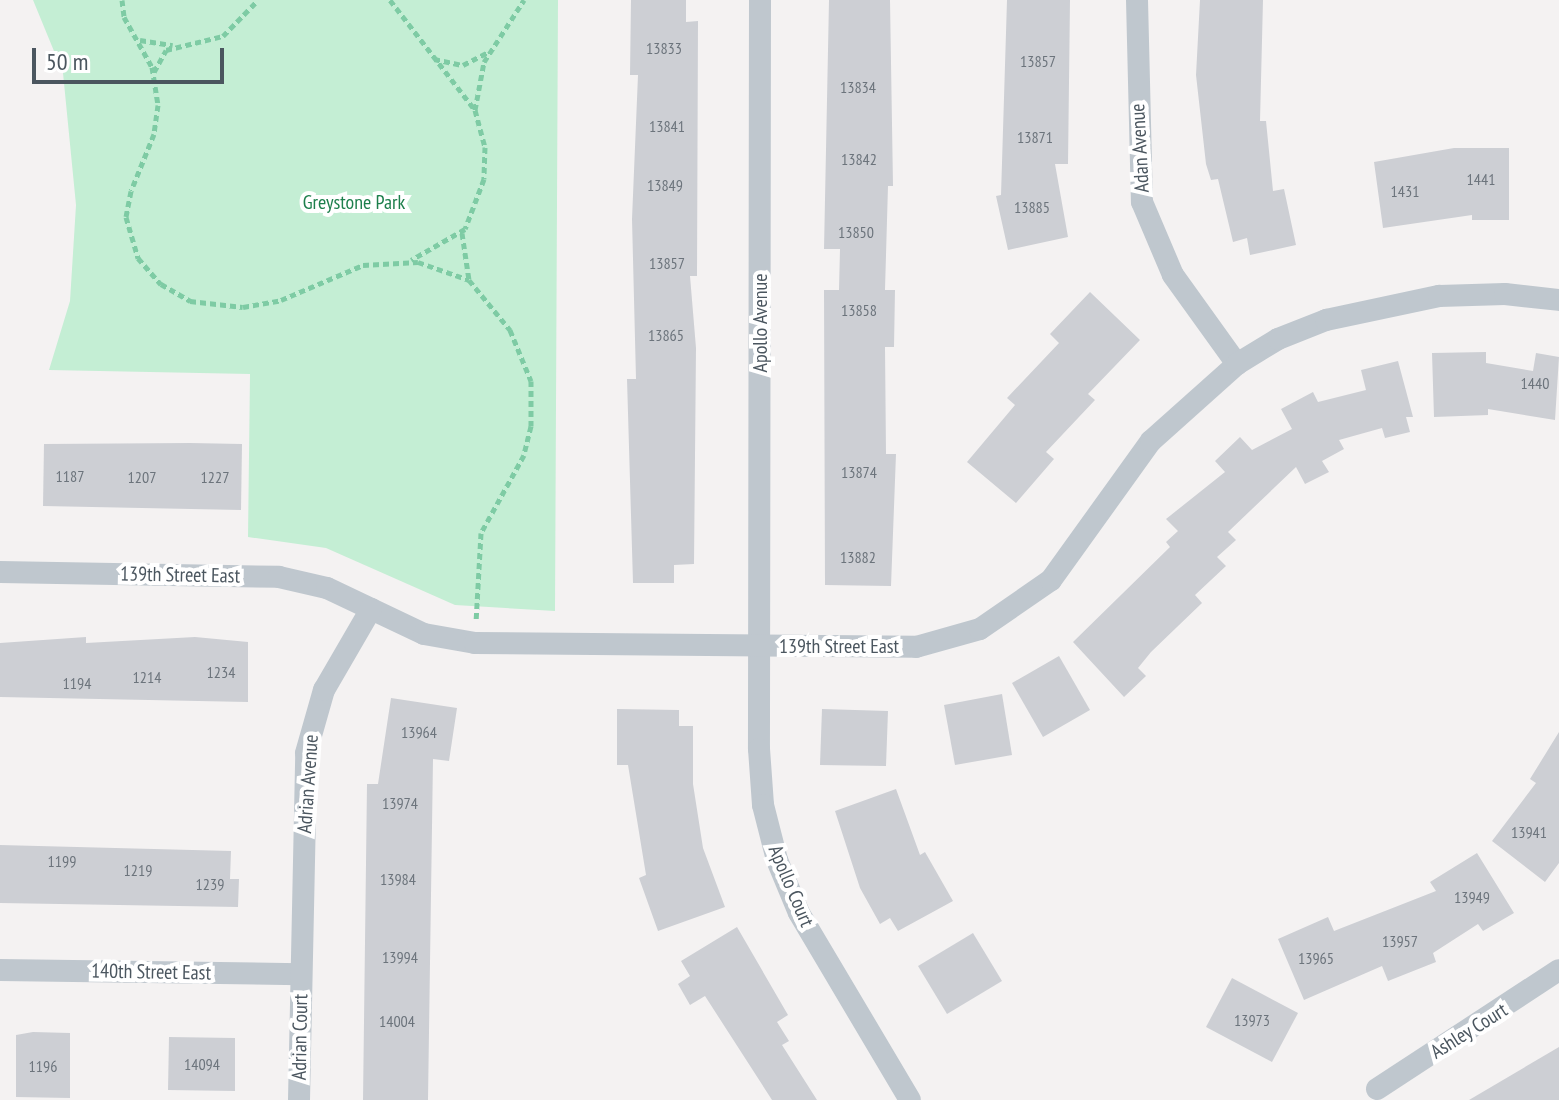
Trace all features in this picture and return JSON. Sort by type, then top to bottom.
[{"type":"street","name":"Apollo Avenue","points":[[759,646],[760,0]]},
{"type":"street","name":"Adan Avenue","points":[[1137,0],[1142,202],[1173,275],[1237,364]]},
{"type":"street","name":"139th Street East","points":[[0,572],[279,577],[327,588],[424,634],[475,643],[916,647],[980,629],[1051,580],[1124,472],[1237,364],[1278,339],[1326,320],[1405,301],[1472,294],[1559,300]]},
{"type":"street","name":"Adrian Avenue","points":[[301,974],[304,775],[310,731],[324,690],[371,609]]},
{"type":"street","name":"Apollo Court","points":[[759,646],[760,777],[777,860],[799,913],[910,1100]]},
{"type":"street","name":"140th Street East","points":[[0,970],[301,974]]},
{"type":"street","name":"Ashley Court","points":[[1377,1089],[1559,970]]},
{"type":"street","name":"Adrian Court","points":[[299,1100],[301,974]]},
{"type":"path","points":[[122,0],[124,17],[139,39],[154,73],[157,125],[131,191],[126,217],[138,258],[169,291],[204,305],[260,305],[363,265],[409,261],[469,280]]},
{"type":"path","points":[[139,39],[176,44],[223,36],[258,0]]},
{"type":"path","points":[[390,0],[475,110]]},
{"type":"path","points":[[475,643],[481,533],[524,455],[532,394],[529,373],[510,330],[469,280],[462,232],[486,168],[475,110],[489,52],[524,0]]},
{"type":"path","points":[[154,73],[162,55],[176,44]]},
{"type":"path","points":[[432,58],[463,65],[489,52]]},
{"type":"path","points":[[409,261],[462,232]]},
{"type":"green space","name":"Greystone Park","points":[[33,0],[558,0],[555,611],[455,605],[326,548],[248,537],[250,374],[49,370],[70,301],[76,205],[63,73]]},
{"type":"building","points":[[631,0],[686,0],[686,22],[698,21],[697,276],[690,276],[696,348],[694,564],[674,565],[674,583],[633,583],[627,379],[636,379],[632,219],[638,75],[630,75]]},
{"type":"building","points":[[829,0],[890,0],[893,186],[888,186],[885,290],[895,290],[894,347],[885,347],[886,454],[896,454],[891,586],[825,585],[824,290],[839,290],[840,249],[824,249]]},
{"type":"building","points":[[1007,0],[1070,0],[1068,164],[1055,164],[1068,237],[1008,250],[996,196],[1001,195]]},
{"type":"building","points":[[1200,0],[1263,0],[1260,121],[1266,121],[1273,191],[1284,189],[1296,245],[1250,255],[1247,238],[1233,242],[1218,179],[1211,180],[1206,164],[1196,75]]},
{"type":"building","points":[[1454,148],[1509,148],[1509,220],[1472,220],[1472,215],[1383,228],[1374,162]]},
{"type":"building","points":[[1090,292],[1140,340],[1088,394],[1095,400],[1046,452],[1054,459],[1016,503],[967,462],[1015,405],[1007,398],[1059,343],[1050,334]]},
{"type":"building","points":[[1486,352],[1486,363],[1533,371],[1536,353],[1559,357],[1555,420],[1488,409],[1488,415],[1434,417],[1432,353]]},
{"type":"building","points":[[1398,361],[1413,417],[1406,417],[1410,432],[1385,438],[1382,428],[1339,440],[1344,449],[1322,461],[1329,472],[1305,484],[1296,467],[1228,532],[1236,540],[1217,557],[1226,566],[1195,595],[1202,603],[1138,668],[1146,676],[1124,697],[1073,642],[1170,547],[1166,542],[1178,531],[1166,519],[1225,472],[1215,461],[1240,437],[1252,450],[1292,429],[1281,409],[1313,392],[1318,402],[1366,390],[1361,370]]},
{"type":"building","points":[[44,444],[242,444],[241,510],[43,506]]},
{"type":"building","points":[[86,637],[86,643],[195,637],[248,642],[248,702],[0,697],[0,643]]},
{"type":"building","points":[[1059,656],[1090,710],[1043,737],[1012,683]]},
{"type":"building","points":[[1002,694],[1012,755],[955,765],[944,705]]},
{"type":"building","points":[[391,698],[457,708],[449,761],[433,759],[428,1100],[363,1100],[367,784],[378,784]]},
{"type":"building","points":[[617,709],[679,710],[679,726],[693,726],[693,784],[703,848],[725,907],[658,931],[639,878],[646,875],[628,765],[617,765]]},
{"type":"building","points":[[822,709],[888,711],[886,766],[820,765]]},
{"type":"building","points":[[1559,732],[1559,863],[1545,882],[1492,841],[1536,783],[1530,779]]},
{"type":"building","points":[[896,789],[920,855],[925,852],[953,901],[898,931],[890,918],[880,924],[860,888],[835,811]]},
{"type":"building","points":[[0,845],[231,851],[230,879],[239,879],[238,907],[0,903]]},
{"type":"building","points":[[1477,853],[1514,913],[1483,931],[1478,924],[1433,953],[1436,962],[1388,981],[1382,966],[1304,1000],[1278,939],[1328,917],[1334,931],[1436,891],[1430,882]]},
{"type":"building","points":[[737,927],[788,1015],[777,1022],[789,1041],[782,1045],[817,1100],[772,1100],[705,996],[690,1005],[678,984],[690,976],[681,961]]},
{"type":"building","points":[[973,933],[1002,981],[947,1014],[918,966]]},
{"type":"building","points":[[1232,978],[1298,1013],[1272,1062],[1206,1027]]},
{"type":"building","points":[[70,1033],[70,1098],[16,1097],[16,1035]]},
{"type":"building","points":[[169,1037],[235,1038],[235,1091],[168,1090]]},
{"type":"building","points":[[1559,1047],[1559,1100],[1469,1100]]}]
